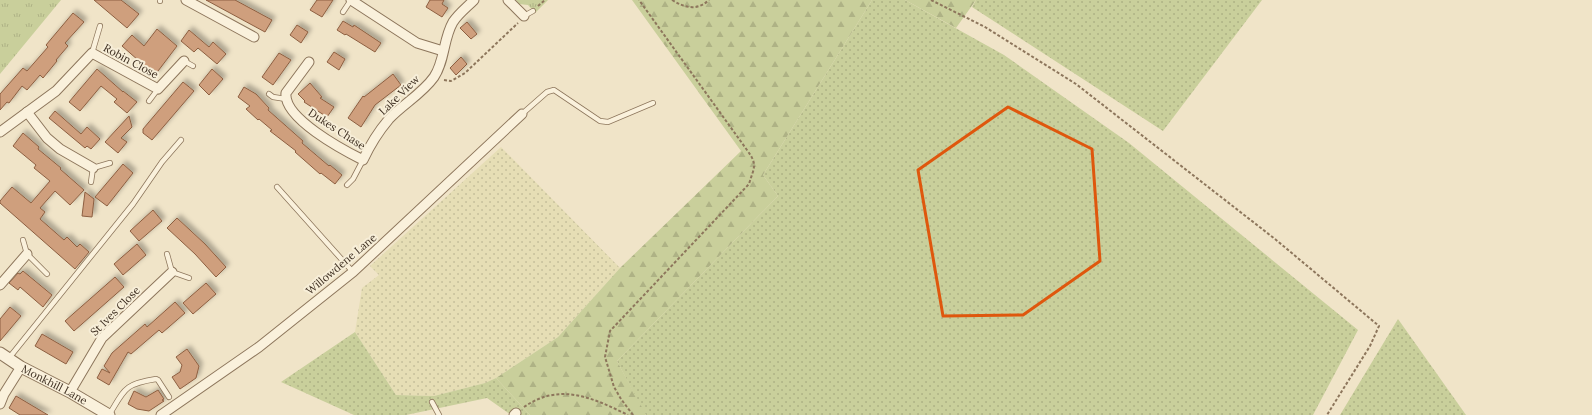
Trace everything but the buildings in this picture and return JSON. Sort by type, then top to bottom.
[{"type":"street","points":[[186,0],[254,37]]},
{"type":"street","points":[[351,0],[417,43],[443,51]]},
{"type":"street","name":"Lake View","points":[[363,160],[372,141],[390,119],[424,89],[433,78],[439,69],[443,51],[454,20],[474,0]]},
{"type":"street","points":[[508,0],[524,16]]},
{"type":"street","points":[[0,132],[56,91],[92,53]]},
{"type":"street","name":"Robin Close","points":[[92,53],[158,89],[184,62]]},
{"type":"street","points":[[286,99],[286,93],[309,62]]},
{"type":"street","name":"Dukes Chase","points":[[286,99],[287,104],[299,119],[343,150],[363,160]]},
{"type":"street","points":[[27,112],[47,138],[60,148],[93,168]]},
{"type":"street","name":"Willowdene Lane","points":[[161,415],[259,347],[353,272],[522,114]]},
{"type":"street","points":[[0,285],[27,254]]},
{"type":"street","name":"St Ives Close","points":[[70,392],[102,338],[172,272]]},
{"type":"street","name":"Monkhill Lane","points":[[5,355],[21,367],[70,392],[109,415]]},
{"type":"street","points":[[0,404],[4,394],[21,367]]},
{"type":"lane","points":[[342,12],[351,0]]},
{"type":"lane","points":[[524,16],[533,11]]},
{"type":"lane","points":[[92,53],[100,26]]},
{"type":"lane","name":"Robin Close","points":[[184,62],[193,66]]},
{"type":"lane","name":"Robin Close","points":[[149,101],[158,89]]},
{"type":"lane","points":[[522,114],[547,92],[554,90],[600,121],[608,122],[653,103]]},
{"type":"lane","points":[[269,94],[273,97],[286,99]]},
{"type":"lane","points":[[5,355],[133,204],[162,162],[181,140]]},
{"type":"lane","name":"Lake View","points":[[347,186],[353,179],[363,160]]},
{"type":"lane","points":[[91,182],[93,168],[110,163]]},
{"type":"lane","points":[[277,187],[353,272]]},
{"type":"lane","points":[[23,240],[27,254],[47,274]]},
{"type":"lane","points":[[167,254],[172,272],[189,278]]},
{"type":"lane","points":[[109,415],[125,389],[136,383],[156,379],[169,397]]},
{"type":"lane","points":[[432,402],[439,415]]},
{"type":"path","points":[[634,415],[621,400],[614,387],[605,357],[610,331],[749,184],[755,164],[747,150],[639,0]]},
{"type":"path","points":[[672,0],[685,6],[698,7],[709,0]]},
{"type":"path","points":[[931,0],[985,27],[1076,84],[1275,239],[1379,326],[1370,346],[1327,415]]},
{"type":"path","points":[[433,78],[451,81],[465,73],[524,16]]},
{"type":"path","points":[[515,414],[534,400],[554,394],[576,394],[601,402],[628,415]]},
{"type":"highlighted area","points":[[1008,107],[1092,149],[1100,261],[1023,315],[943,316],[918,170]]},
{"type":"shaded area","points":[[501,147],[620,268],[558,337],[496,378],[485,383],[434,396],[396,395],[355,332],[362,288],[379,275],[370,266]]},
{"type":"green space","points":[[0,0],[61,0],[0,74]]},
{"type":"green space","points":[[516,0],[548,0],[535,13],[528,5],[519,4]]},
{"type":"green space","points":[[632,0],[872,0],[763,175],[778,196],[617,361],[646,415],[530,415],[496,378],[558,337],[620,268],[741,151]]},
{"type":"green space","points":[[872,0],[905,0],[1004,55],[1129,143],[1358,330],[1313,415],[646,415],[617,361],[778,196],[763,175]]},
{"type":"green space","points":[[905,0],[976,0],[956,28]]},
{"type":"green space","points":[[976,0],[1262,0],[1163,131],[972,7]]},
{"type":"green space","points":[[1398,319],[1466,415],[1340,415]]},
{"type":"green space","points":[[355,332],[396,395],[434,396],[485,383],[496,378],[530,415],[511,415],[487,398],[406,415],[354,415],[281,382]]}]
